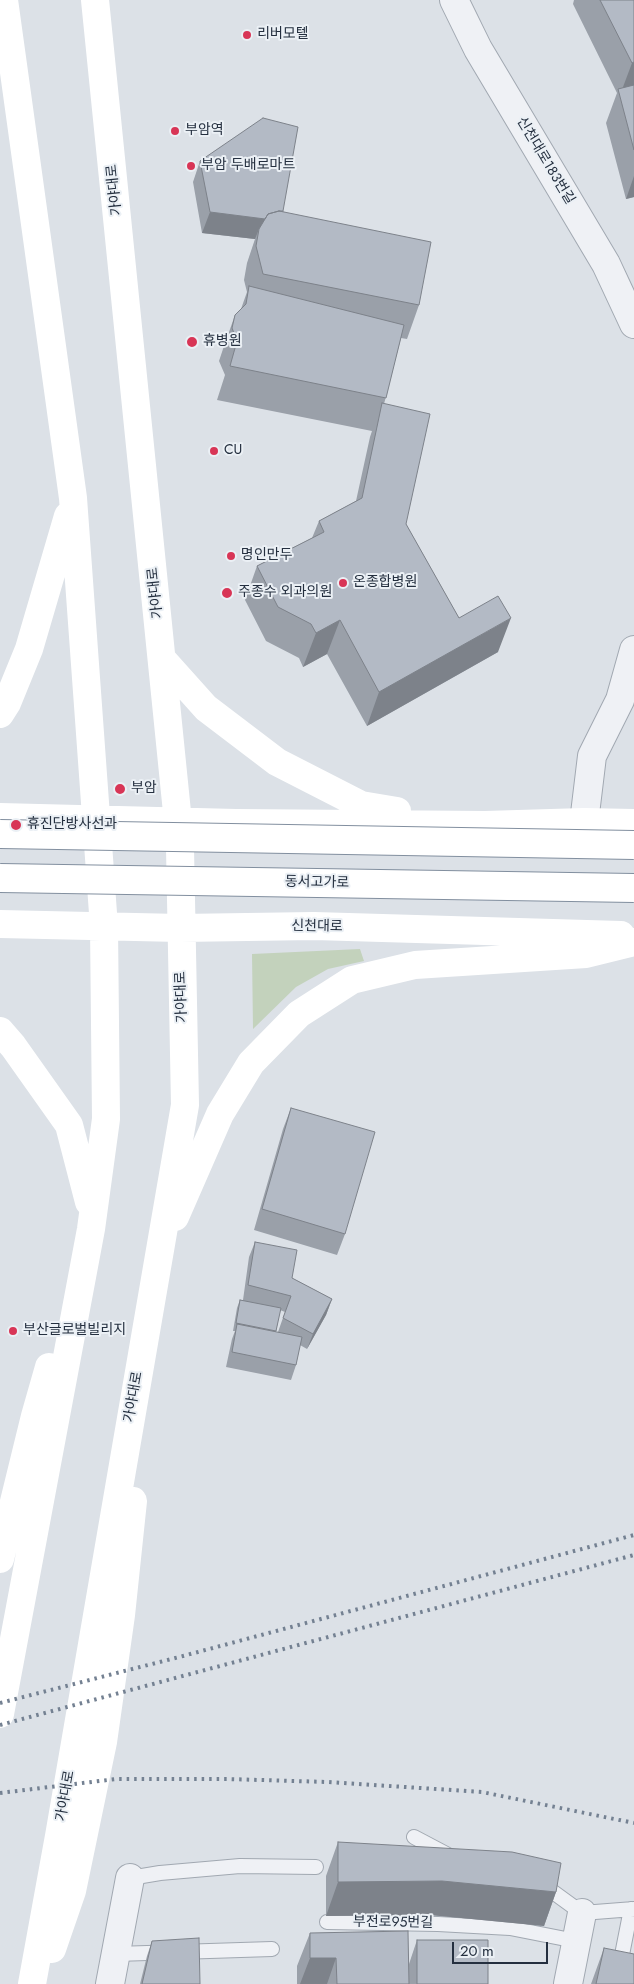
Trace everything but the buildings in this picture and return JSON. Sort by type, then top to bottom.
[{"type":"main road","points":[[0,1714],[91,1229],[106,1118],[104,927],[74,498],[4,0]]},
{"type":"main road","name":"가야대로","points":[[32,1984],[184,1105],[178,822],[95,0]]},
{"type":"main road","points":[[0,714],[7,704],[29,649],[74,498]]},
{"type":"main road","points":[[162,660],[206,708],[277,762],[361,806],[485,826]]},
{"type":"main road","points":[[0,817],[178,822],[485,826],[584,822],[634,823]]},
{"type":"main road","points":[[0,834],[634,845]]},
{"type":"main road","name":"동서고가로","points":[[0,878],[634,888]]},
{"type":"main road","name":"신천대로","points":[[0,924],[180,928],[314,926],[634,935]]},
{"type":"main road","points":[[41,1984],[72,1891],[103,1742],[121,1615],[157,1259],[220,1114],[250,1062],[299,1014],[352,980],[415,965],[586,954],[634,942]]},
{"type":"main road","points":[[0,1031],[13,1046],[69,1125],[89,1202],[91,1229],[35,1416],[0,1559]]},
{"type":"street","name":"신천대로183번길","points":[[454,0],[478,50],[606,264],[634,324]]},
{"type":"street","points":[[584,822],[592,756],[620,700],[634,650]]},
{"type":"street","points":[[110,1984],[130,1878]]},
{"type":"street","points":[[568,1984],[582,1913]]},
{"type":"lane","points":[[414,1837],[462,1863]]},
{"type":"lane","points":[[130,1878],[160,1873],[240,1866],[316,1867]]},
{"type":"lane","points":[[522,1883],[548,1889],[582,1913],[633,1909],[619,1970]]},
{"type":"lane","name":"부전로95번길","points":[[327,1922],[438,1924],[510,1928],[576,1941]]},
{"type":"lane","points":[[116,1954],[272,1949]]},
{"type":"green space","points":[[360,949],[364,961],[328,969],[296,987],[253,1029],[252,954]]},
{"type":"railway","points":[[0,1703],[634,1535]]},
{"type":"railway","points":[[0,1725],[634,1555]]},
{"type":"railway","points":[[0,1793],[116,1779],[227,1779],[328,1782],[482,1792],[634,1823]]},
{"type":"place","name":"리버모텔","points":[[247,35]]},
{"type":"place","name":"부암역","points":[[175,131]]},
{"type":"place","name":"부암 두배로마트","points":[[191,166]]},
{"type":"place","name":"휴병원","points":[[192,342]]},
{"type":"place","name":"CU","points":[[214,451]]},
{"type":"place","name":"명인만두","points":[[231,556]]},
{"type":"place","name":"온종합병원","points":[[343,583]]},
{"type":"place","name":"주종수 외과의원","points":[[227,593]]},
{"type":"place","name":"부암","points":[[120,789]]},
{"type":"place","name":"휴진단방사선과","points":[[16,825]]},
{"type":"place","name":"부산글로벌빌리지","points":[[13,1331]]}]
